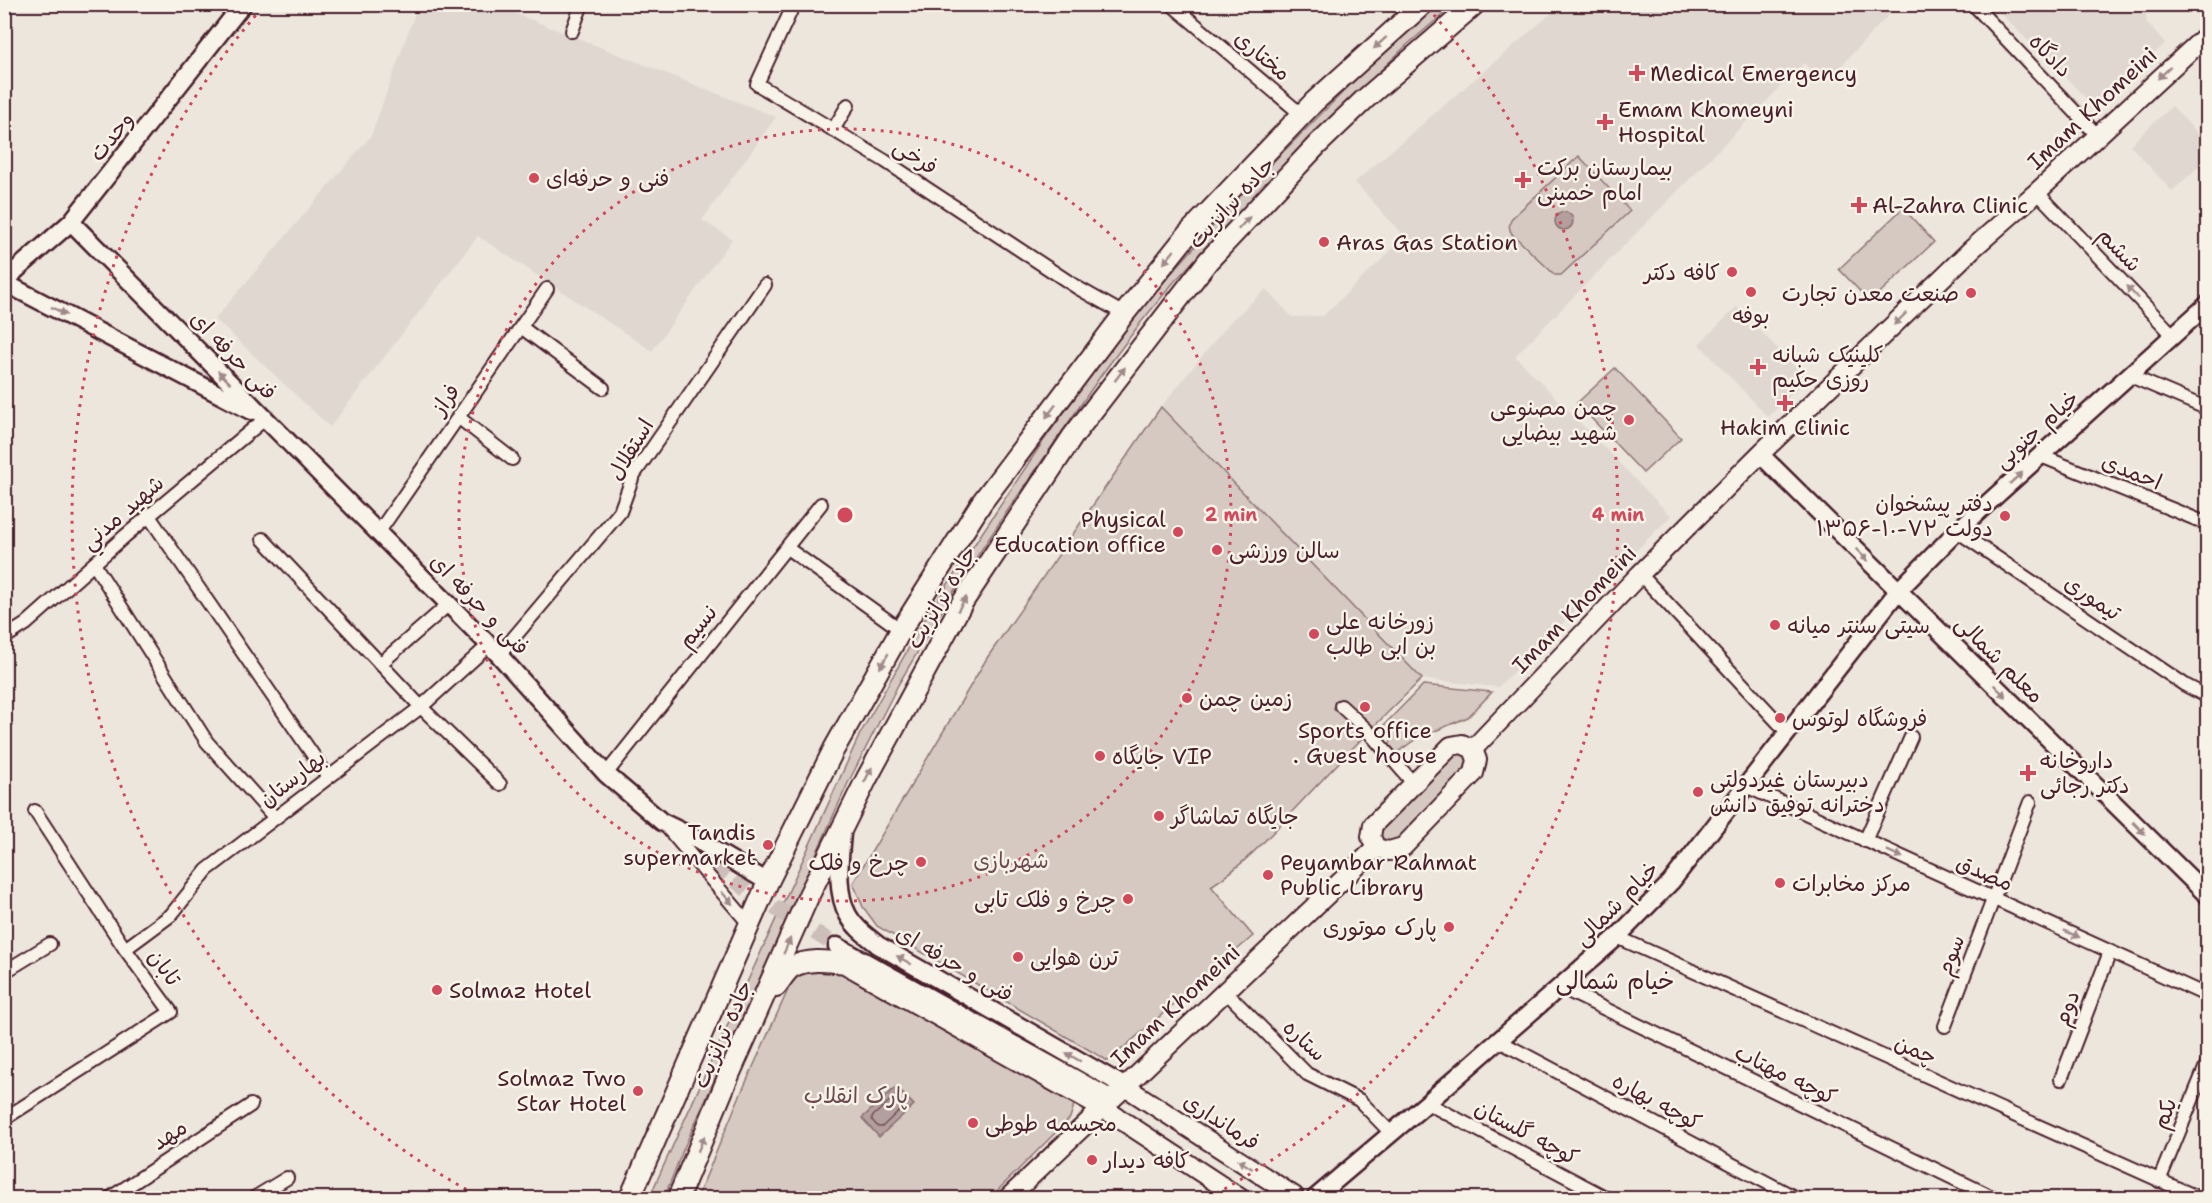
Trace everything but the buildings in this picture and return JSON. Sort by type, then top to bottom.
[{"type":"main road","name":"جاده ترانزیت","points":[[630,1198],[768,882],[834,749],[901,630],[982,502],[1124,314],[1187,235],[1302,115],[1423,4]]},
{"type":"main road","name":"جاده ترانزیت","points":[[678,1198],[761,1004],[842,827],[902,711],[962,603],[1073,436],[1196,275],[1350,113],[1475,4]]},
{"type":"main road","name":"Imam Khomeini","points":[[1473,749],[1640,574],[1760,454],[1972,249],[2208,34]]},
{"type":"main road","points":[[1462,744],[1473,749],[1477,760],[1474,773],[1411,838],[1403,846],[1389,851],[1376,848],[1371,837],[1373,825],[1451,746],[1462,744]]},
{"type":"main road","name":"Imam Khomeini","points":[[1008,1198],[1376,848]]},
{"type":"main road","points":[[761,1004],[791,968],[808,962],[846,963],[1113,1098],[1240,1198]]},
{"type":"main road","name":"فرمانداری","points":[[1113,1098],[1295,1198]]},
{"type":"street","name":"وحدت","points":[[8,276],[71,222],[243,4]]},
{"type":"street","points":[[572,31],[582,4]]},
{"type":"street","name":"فرخی","points":[[794,4],[757,84],[885,161],[1078,288],[1124,314]]},
{"type":"street","name":"مختاری","points":[[1171,4],[1302,115]]},
{"type":"street","name":"دادگاه","points":[[1973,4],[2097,135]]},
{"type":"street","points":[[833,130],[848,105]]},
{"type":"street","name":"ششم","points":[[2037,192],[2172,334]]},
{"type":"street","name":"فنی حرفه ای","points":[[71,222],[266,418]]},
{"type":"street","name":"فنی حرفه ای","points":[[8,276],[266,418]]},
{"type":"street","name":"استقلال","points":[[494,650],[620,512],[633,476],[765,285]]},
{"type":"street","name":"فراز","points":[[378,533],[547,289]]},
{"type":"street","name":"خیام جنوبی","points":[[1898,591],[1957,531],[2172,334],[2208,304]]},
{"type":"street","points":[[521,327],[603,388]]},
{"type":"street","points":[[2128,375],[2208,409]]},
{"type":"street","points":[[458,417],[512,459]]},
{"type":"street","name":"فنی و حرفه ای","points":[[266,418],[494,650],[606,774],[662,822]]},
{"type":"street","name":"شهيد مدني","points":[[4,638],[26,624],[149,516],[266,418]]},
{"type":"street","name":"معلم شمالی","points":[[1760,454],[2208,896]]},
{"type":"street","name":"احمدی","points":[[2041,456],[2208,524]]},
{"type":"street","name":"نسيم","points":[[606,774],[821,504]]},
{"type":"street","points":[[149,516],[327,777]]},
{"type":"street","name":"تیموری","points":[[1957,531],[2185,685],[2208,697]]},
{"type":"street","points":[[263,539],[421,707],[500,784]]},
{"type":"street","points":[[787,548],[901,630]]},
{"type":"street","points":[[94,564],[207,742],[275,818]]},
{"type":"street","points":[[1640,574],[1787,732]]},
{"type":"street","name":"خیام شمالی","points":[[1315,1198],[1392,1134],[1617,937],[1671,882],[1898,591]]},
{"type":"street","points":[[380,664],[449,604]]},
{"type":"street","name":"بهارستان","points":[[125,949],[171,915],[207,870],[494,650]]},
{"type":"street","points":[[1341,706],[1368,731],[1414,784]]},
{"type":"street","points":[[1865,841],[1911,737]]},
{"type":"street","name":"مصدق","points":[[1746,786],[2208,996]]},
{"type":"street","name":"سوم","points":[[1945,1026],[2030,802]]},
{"type":"street","name":"تابان","points":[[4,1119],[171,1012],[125,949],[35,811]]},
{"type":"street","points":[[662,822],[687,834],[768,882]]},
{"type":"street","points":[[662,822],[750,925]]},
{"type":"street","name":"فنی و حرفه ای","points":[[842,827],[839,883],[848,915],[860,931],[1113,1098]]},
{"type":"street","name":"چمن","points":[[1617,937],[2199,1198]]},
{"type":"street","points":[[4,972],[50,944]]},
{"type":"street","points":[[837,946],[1113,1098]]},
{"type":"street","name":"دوم","points":[[2061,1079],[2110,952]]},
{"type":"street","name":"کوچه مهتاب","points":[[1560,987],[1994,1198]]},
{"type":"street","name":"ستاره","points":[[1225,991],[1307,1074],[1359,1100],[1392,1134]]},
{"type":"street","name":"کوچه بهاره","points":[[1499,1041],[1796,1198]]},
{"type":"street","name":"یکم","points":[[2159,1181],[2208,1061]]},
{"type":"street","name":"کوچه گلستان","points":[[1427,1103],[1607,1198]]},
{"type":"street","name":"مهد","points":[[110,1198],[251,1105]]},
{"type":"street","points":[[254,1198],[287,1178]]},
{"type":"shaded area","points":[[1891,4],[1895,8],[1825,83],[1804,63],[1515,356],[1671,516],[1498,687],[1422,679],[1161,407],[1230,322],[1266,289],[1292,317],[1323,316],[1405,237],[1355,182],[1561,5]]},
{"type":"shaded area","name":"فنی و حرفه‌ای","points":[[418,5],[494,5],[776,117],[702,220],[732,239],[652,351],[478,236],[330,427],[215,319],[371,136]]},
{"type":"shaded area","points":[[1992,5],[2145,5],[2147,23],[2165,44],[2094,106]]},
{"type":"shaded area","points":[[2172,106],[2208,145],[2207,159],[2172,191],[2130,145]]},
{"type":"shaded area","name":"کلینیک شبانه روزی حکیم","points":[[1737,307],[1807,379],[1768,417],[1699,344]]},
{"type":"green space","points":[[1439,5],[1454,5],[1408,44],[1346,104],[1240,211],[1174,282],[1102,374],[950,597],[898,685],[848,783],[683,1150],[664,1198],[649,1198],[860,734],[928,614],[1044,440],[1137,312],[1246,189],[1375,60]]},
{"type":"green space","points":[[1579,156],[1630,211],[1561,275],[1555,275],[1512,234],[1510,224],[1512,218]]},
{"type":"green space","points":[[1903,208],[1934,242],[1870,302],[1839,269]]},
{"type":"green space","name":"چمن مصنوعی شهید بیضایی","points":[[1615,368],[1681,438],[1643,473],[1577,403]]},
{"type":"green space","name":"شهربازی","points":[[1161,407],[1422,679],[1361,739],[1259,847],[1224,878],[1211,886],[1253,936],[1108,1061],[877,926],[863,907],[853,883],[987,658]]},
{"type":"green space","points":[[1423,685],[1492,692],[1468,717],[1416,739],[1395,754],[1388,747],[1392,739],[1382,727]]},
{"type":"green space","points":[[1452,751],[1469,752],[1470,772],[1400,843],[1379,845],[1376,828]]},
{"type":"green space","name":"پارک انقلاب","points":[[806,970],[846,971],[1067,1096],[1074,1105],[1070,1118],[990,1198],[697,1198],[792,981]]},
{"type":"water","points":[[1564,212],[1570,215],[1573,221],[1570,227],[1564,230],[1558,227],[1555,221],[1558,215]]},
{"type":"water","points":[[896,1087],[914,1105],[879,1137],[862,1118]]},
{"type":"tunnel","points":[[678,835],[753,894],[837,946]]},
{"type":"place","name":"Medical Emergency","points":[[1637,73]]},
{"type":"place","name":"Emam Khomeyni Hospital","points":[[1605,122]]},
{"type":"place","name":"فنی و حرفه‌ای","points":[[534,178]]},
{"type":"place","name":"بیمارستان برکت امام خمینی","points":[[1523,180]]},
{"type":"place","name":"Al-Zahra Clinic","points":[[1859,205]]},
{"type":"place","name":"Aras Gas Station","points":[[1324,242]]},
{"type":"place","name":"کافه دکتر","points":[[1732,272]]},
{"type":"place","name":"بوفه","points":[[1751,292]]},
{"type":"place","name":"صنعت معدن تجارت","points":[[1971,293]]},
{"type":"place","name":"کلینیک شبانه روزی حکیم","points":[[1758,367]]},
{"type":"place","name":"Hakim Clinic","points":[[1785,403]]},
{"type":"place","name":"چمن مصنوعی شهید بیضایی","points":[[1629,420]]},
{"type":"place","name":"دفتر پیشخوان دولت ۷۲-۱۰-۱۳۵۶","points":[[2005,516]]},
{"type":"place","name":"Physical Education office","points":[[1178,532]]},
{"type":"place","name":"سالن ورزشی","points":[[1217,550]]},
{"type":"place","name":"سیتی سنتر میانه","points":[[1775,625]]},
{"type":"place","name":"زورخانه علی بن ابی طالب","points":[[1314,634]]},
{"type":"place","name":"زمین چمن","points":[[1187,698]]},
{"type":"place","name":"Sports office . Guest house","points":[[1365,707]]},
{"type":"place","name":"فروشگاه لوتوس","points":[[1780,718]]},
{"type":"place","name":"جایگاه VIP","points":[[1100,756]]},
{"type":"place","name":"داروخانه دکتر رجائی","points":[[2028,773]]},
{"type":"place","name":"دبیرستان غیردولتی دخترانه توفیق دانش","points":[[1698,792]]},
{"type":"place","name":"جایگاه تماشاگر","points":[[1159,816]]},
{"type":"place","name":"Tandis supermarket","points":[[768,845]]},
{"type":"place","name":"چرخ و فلک","points":[[921,862]]},
{"type":"place","name":"Peyambar Rahmat Public Library","points":[[1268,875]]},
{"type":"place","name":"مرکز مخابرات","points":[[1780,883]]},
{"type":"place","name":"چرخ و فلک تابی","points":[[1128,899]]},
{"type":"place","name":"پارک موتوری","points":[[1449,927]]},
{"type":"place","name":"ترن هوایی","points":[[1018,957]]},
{"type":"place","name":"Solmaz Hotel","points":[[437,990]]},
{"type":"place","name":"Solmaz Two Star Hotel","points":[[638,1091]]},
{"type":"place","name":"مجسمه طوطی","points":[[973,1123]]},
{"type":"place","name":"کافه دیدار","points":[[1092,1160]]},
{"type":"district","name":"خیام شمالی","points":[[1615,981]]}]
